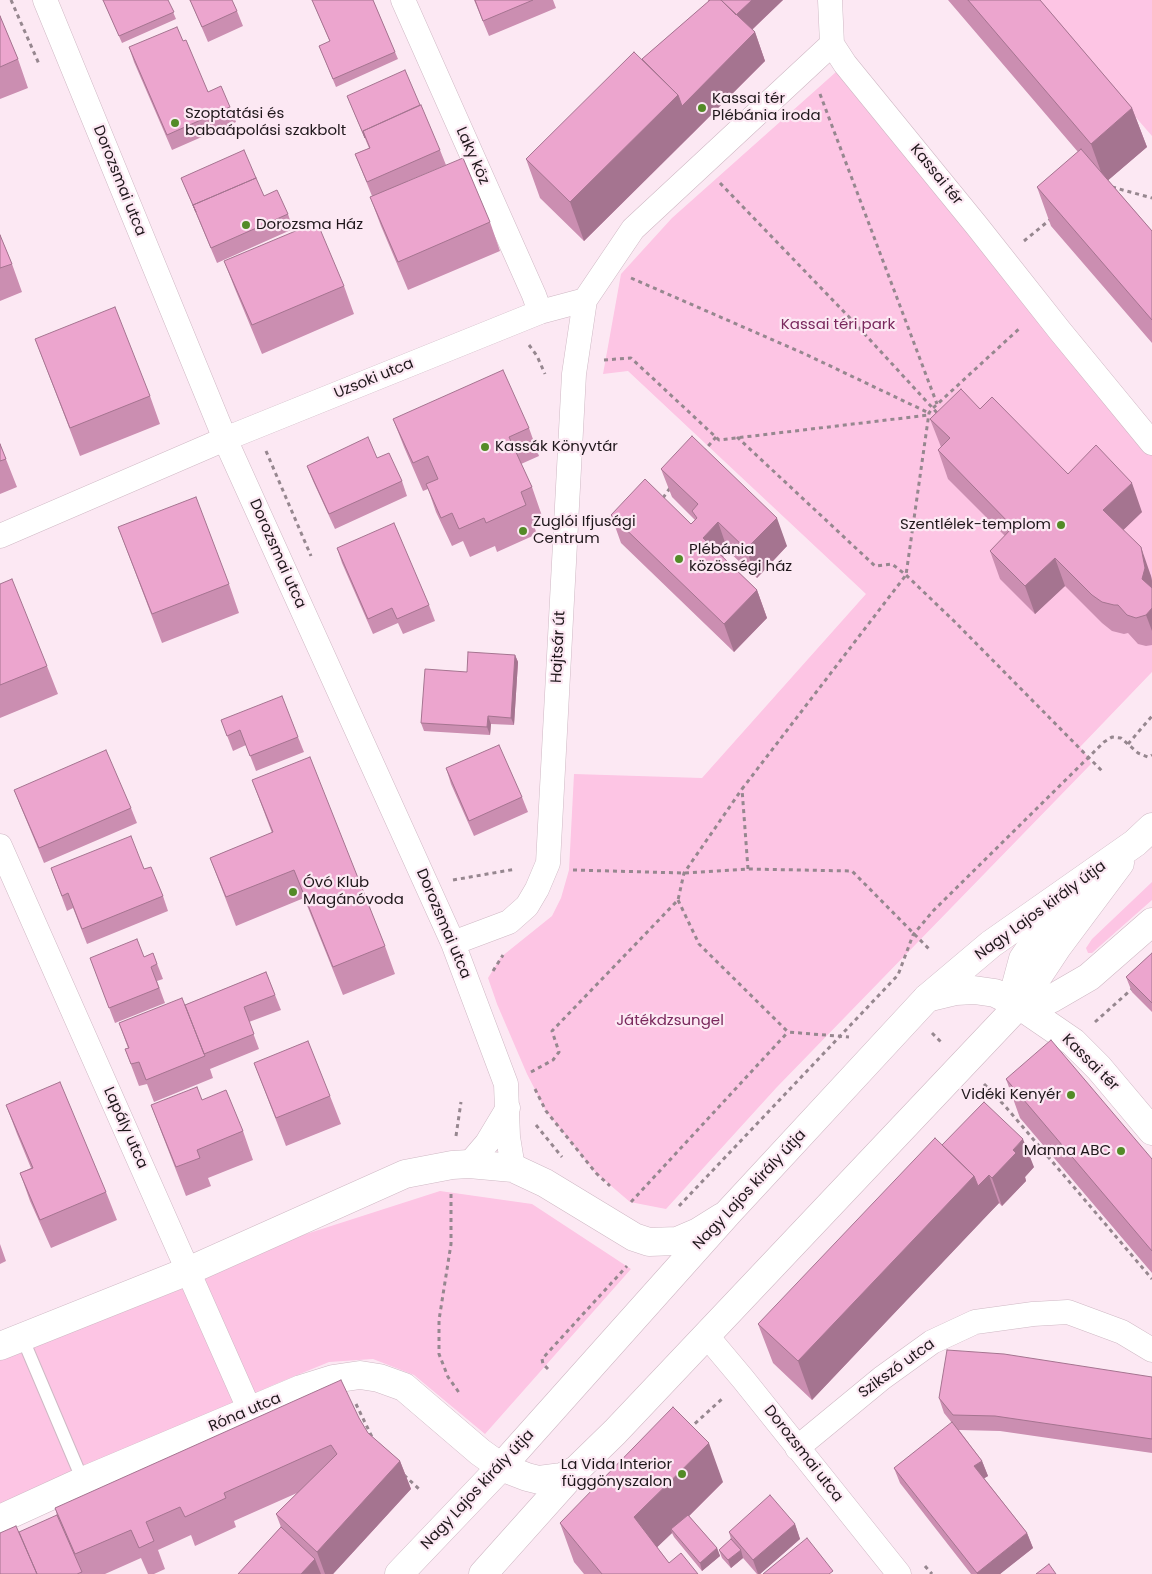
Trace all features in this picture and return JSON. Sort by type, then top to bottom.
[{"type":"main road","name":"Nagy Lajos király útja","points":[[399,1574],[470,1500],[490,1460],[728,1214],[927,998],[991,944],[1143,835]]},
{"type":"main road","name":"Nagy Lajos király útja","points":[[491,1571],[576,1470],[615,1432],[1019,1005],[1058,946],[1143,835]]},
{"type":"main road","points":[[1019,1005],[1051,999],[1089,977],[1152,922]]},
{"type":"main road","name":"Kassai tér","points":[[927,998],[956,991],[974,990],[995,993],[1019,1005],[1073,1042],[1099,1068],[1152,1131]]},
{"type":"main road","points":[[11,1341],[188,1271],[405,1174],[460,1164],[513,1168],[545,1183],[634,1237],[649,1242],[676,1241],[698,1232],[728,1214]]},
{"type":"main road","name":"Róna utca","points":[[0,1519],[83,1481],[317,1384],[333,1379],[360,1375],[379,1378],[404,1387],[490,1460],[539,1480],[562,1477],[576,1470]]},
{"type":"street","name":"Dorozsmai utca","points":[[45,0],[225,439],[453,944],[506,1084],[508,1138],[513,1168]]},
{"type":"street","name":"Laky köz","points":[[403,0],[534,294],[540,312]]},
{"type":"street","points":[[585,300],[633,229],[832,44],[830,0]]},
{"type":"street","name":"Kassai tér","points":[[832,44],[845,64],[1152,442]]},
{"type":"street","name":"Uzsoki utca","points":[[0,536],[225,439],[540,312],[585,300]]},
{"type":"street","name":"Hajtsár út","points":[[453,944],[510,922],[527,906],[548,864],[574,374],[585,300]]},
{"type":"street","name":"Lapály utca","points":[[0,846],[250,1411]]},
{"type":"street","points":[[460,1164],[487,1143],[508,1108]]},
{"type":"street","name":"Szikszó utca","points":[[797,1448],[882,1378],[932,1342],[974,1322],[1033,1314],[1068,1312],[1122,1332],[1152,1350]]},
{"type":"street","name":"Dorozsmai utca","points":[[706,1335],[744,1379],[899,1574]]},
{"type":"lane","points":[[11,1341],[83,1481]]},
{"type":"path","points":[[818,88],[937,404]]},
{"type":"path","points":[[703,164],[944,421]]},
{"type":"path","points":[[1104,185],[1152,198]]},
{"type":"path","points":[[1019,245],[1057,214]]},
{"type":"path","points":[[630,278],[805,354],[929,414]]},
{"type":"path","points":[[506,1084],[553,1060],[559,1052],[552,1031],[678,900],[684,872],[742,789],[906,575],[929,414],[937,404],[1042,308]]},
{"type":"path","points":[[523,342],[537,356],[548,379]]},
{"type":"path","points":[[598,361],[631,358],[719,440],[929,414]]},
{"type":"path","points":[[697,458],[716,437]]},
{"type":"path","points":[[737,437],[875,566],[892,564],[906,575],[1102,771]]},
{"type":"path","points":[[669,504],[662,497],[674,484]]},
{"type":"path","points":[[1128,744],[1152,716]]},
{"type":"path","points":[[678,1207],[898,975],[913,935],[933,911],[1088,757],[1112,737],[1121,738],[1138,753],[1148,757],[1152,755]]},
{"type":"path","points":[[742,789],[748,869]]},
{"type":"path","points":[[450,880],[525,868]]},
{"type":"path","points":[[569,870],[684,872],[748,869],[852,871],[913,935],[931,951]]},
{"type":"path","points":[[678,900],[699,944],[788,1032],[849,1037]]},
{"type":"path","points":[[488,978],[501,957],[508,951]]},
{"type":"path","points":[[1073,1042],[1138,983]]},
{"type":"path","points":[[630,1202],[788,1032]]},
{"type":"path","points":[[527,1074],[546,1111],[596,1173],[616,1191]]},
{"type":"path","points":[[461,1102],[460,1164],[451,1244],[439,1320],[439,1354],[448,1377],[461,1395]]},
{"type":"path","points":[[1005,1106],[1152,1278]]},
{"type":"path","points":[[1014,1117],[1022,1110]]},
{"type":"path","points":[[624,1197],[637,1207]]},
{"type":"path","points":[[543,1364],[542,1359],[649,1242]]},
{"type":"path","points":[[360,1375],[355,1402],[376,1446]]},
{"type":"path","points":[[401,1472],[420,1490]]},
{"type":"green space","points":[[1034,0],[1152,0],[1152,136]]},
{"type":"green space","points":[[845,64],[1152,432],[1152,672],[1080,747],[1091,764],[777,1087],[666,1209],[630,1202],[596,1173],[546,1111],[527,1074],[488,978],[501,957],[552,916],[561,898],[569,870],[574,774],[702,778],[866,594],[628,371],[603,374],[621,274],[672,218]]},
{"type":"green space","points":[[1152,882],[1152,900],[1092,953],[1088,953],[1086,948],[1092,939]]},
{"type":"green space","points":[[440,1191],[532,1204],[631,1269],[485,1434],[414,1375],[373,1359],[329,1362],[273,1385],[0,1508],[0,1352],[191,1271]]},
{"type":"building","points":[[103,0],[168,0],[174,12],[119,36]]},
{"type":"building","points":[[190,0],[232,0],[237,11],[202,27]]},
{"type":"building","points":[[312,0],[373,0],[395,52],[333,79],[319,46],[330,41]]},
{"type":"building","points":[[475,0],[533,0],[483,21]]},
{"type":"building","points":[[710,0],[721,0],[755,32],[682,106],[678,95],[642,59]]},
{"type":"building","points":[[721,0],[752,0],[736,15]]},
{"type":"building","points":[[968,0],[1040,0],[1132,108],[1091,144]]},
{"type":"building","points":[[0,16],[18,59],[0,67]]},
{"type":"building","points":[[177,27],[183,41],[186,40],[208,92],[221,86],[230,107],[167,135],[129,47]]},
{"type":"building","points":[[634,52],[678,95],[570,202],[526,159]]},
{"type":"building","points":[[405,70],[420,105],[363,131],[365,138],[347,96]]},
{"type":"building","points":[[421,105],[440,150],[367,182],[355,154],[370,148],[363,131]]},
{"type":"building","points":[[1081,149],[1152,231],[1152,320],[1037,187]]},
{"type":"building","points":[[244,150],[256,178],[193,205],[196,212],[181,178]]},
{"type":"building","points":[[463,158],[490,222],[398,262],[370,197]]},
{"type":"building","name":"Dorozsma Ház","points":[[256,178],[264,196],[277,190],[288,214],[211,248],[193,205]]},
{"type":"building","points":[[317,222],[344,286],[252,325],[224,261]]},
{"type":"building","points":[[0,235],[12,264],[0,268]]},
{"type":"building","points":[[115,307],[150,396],[70,428],[35,339]]},
{"type":"building","points":[[503,370],[529,428],[509,437],[532,487],[521,492],[526,505],[486,523],[484,518],[459,529],[452,513],[441,518],[426,484],[438,479],[428,456],[413,463],[393,419]]},
{"type":"building","name":"Szentlélek-templom","points":[[961,389],[980,409],[992,397],[1068,474],[1096,445],[1132,483],[1103,510],[1141,547],[1145,568],[1142,579],[1152,588],[1152,608],[1146,615],[1136,618],[1127,615],[1118,605],[1102,602],[1092,595],[1055,558],[1025,586],[990,551],[1013,527],[938,450],[950,438],[930,419]]},
{"type":"building","points":[[692,436],[777,518],[746,549],[718,522],[703,538],[757,590],[724,624],[611,515],[645,479],[691,524],[697,518],[692,511],[698,504],[661,469]]},
{"type":"building","points":[[368,437],[377,458],[389,453],[402,481],[329,514],[307,466]]},
{"type":"building","points":[[0,444],[6,459],[0,461]]},
{"type":"building","points":[[196,497],[229,584],[152,614],[118,527]]},
{"type":"building","points":[[394,523],[429,605],[397,619],[392,608],[368,619],[337,548]]},
{"type":"building","points":[[12,579],[47,666],[0,685],[0,584]]},
{"type":"building","points":[[468,652],[515,655],[511,718],[488,716],[487,727],[421,723],[425,669],[467,672]]},
{"type":"building","points":[[282,696],[298,737],[250,756],[240,730],[227,736],[221,720]]},
{"type":"building","points":[[499,745],[522,797],[469,821],[446,768]]},
{"type":"building","points":[[106,750],[131,808],[39,848],[14,790]]},
{"type":"building","name":"Óvó Klub Magánóvoda","points":[[310,757],[385,946],[333,967],[294,870],[226,897],[210,858],[273,832],[252,780]]},
{"type":"building","points":[[131,836],[144,869],[151,867],[163,896],[82,929],[68,893],[62,896],[51,868]]},
{"type":"building","points":[[137,939],[144,957],[153,953],[157,964],[151,967],[159,988],[109,1008],[90,958]]},
{"type":"building","points":[[1152,953],[1152,1003],[1126,977]]},
{"type":"building","points":[[266,972],[275,995],[244,1007],[254,1034],[204,1054],[185,1005]]},
{"type":"building","points":[[182,998],[205,1056],[146,1080],[139,1062],[131,1064],[125,1049],[129,1048],[119,1023]]},
{"type":"building","points":[[1051,1040],[1152,1159],[1152,1251],[1006,1079]]},
{"type":"building","points":[[308,1041],[330,1096],[276,1118],[254,1063]]},
{"type":"building","points":[[60,1082],[106,1192],[40,1220],[20,1173],[33,1168],[6,1105]]},
{"type":"building","points":[[197,1087],[202,1100],[226,1090],[243,1131],[197,1150],[200,1158],[176,1167],[151,1105]]},
{"type":"building","points":[[984,1102],[1023,1139],[1013,1150],[1016,1153],[992,1178],[989,1175],[978,1186],[974,1176],[942,1145]]},
{"type":"building","points":[[935,1138],[974,1176],[798,1361],[758,1324]]},
{"type":"building","points":[[947,1350],[1004,1354],[1152,1377],[1152,1439],[995,1416],[953,1415],[939,1398]]},
{"type":"building","points":[[341,1380],[368,1433],[400,1461],[317,1552],[276,1514],[337,1454],[331,1445],[224,1493],[226,1498],[185,1517],[180,1507],[146,1522],[154,1541],[139,1548],[131,1530],[75,1554],[55,1508]]},
{"type":"building","points":[[673,1407],[709,1443],[634,1517],[669,1563],[681,1553],[698,1574],[602,1574],[560,1523]]},
{"type":"building","points":[[952,1422],[982,1461],[974,1466],[1027,1533],[977,1573],[894,1468]]},
{"type":"building","points":[[770,1495],[795,1524],[753,1560],[729,1532]]},
{"type":"building","points":[[57,1515],[82,1572],[77,1574],[37,1574],[19,1532]]},
{"type":"building","points":[[688,1515],[717,1548],[700,1563],[671,1529]]},
{"type":"building","points":[[16,1526],[37,1574],[0,1574],[0,1533]]},
{"type":"building","points":[[281,1527],[315,1559],[301,1574],[238,1574]]},
{"type":"building","points":[[807,1538],[833,1571],[829,1574],[763,1574]]},
{"type":"building","points":[[731,1539],[741,1550],[728,1560],[719,1550]]},
{"type":"building","points":[[1049,1564],[1056,1574],[1036,1574]]},
{"type":"place","name":"Kassai tér Plébánia iroda","points":[[702,108]]},
{"type":"place","name":"Szoptatási és babaápolási szakbolt","points":[[175,123]]},
{"type":"place","name":"Dorozsma Ház","points":[[246,225]]},
{"type":"place","name":"Kassák Könyvtár","points":[[485,447]]},
{"type":"place","name":"Szentlélek-templom","points":[[1061,525]]},
{"type":"place","name":"Zuglói Ifjusági Centrum","points":[[523,531]]},
{"type":"place","name":"Plébánia közösségi ház","points":[[679,559]]},
{"type":"place","name":"Óvó Klub Magánóvoda","points":[[293,892]]},
{"type":"place","name":"Vidéki Kenyér","points":[[1071,1095]]},
{"type":"place","name":"Manna ABC","points":[[1121,1151]]},
{"type":"place","name":"La Vida Interior függönyszalon","points":[[682,1474]]},
{"type":"park label","name":"Kassai téri park","points":[[838,325]]},
{"type":"park label","name":"Játékdzsungel","points":[[670,1021]]}]
